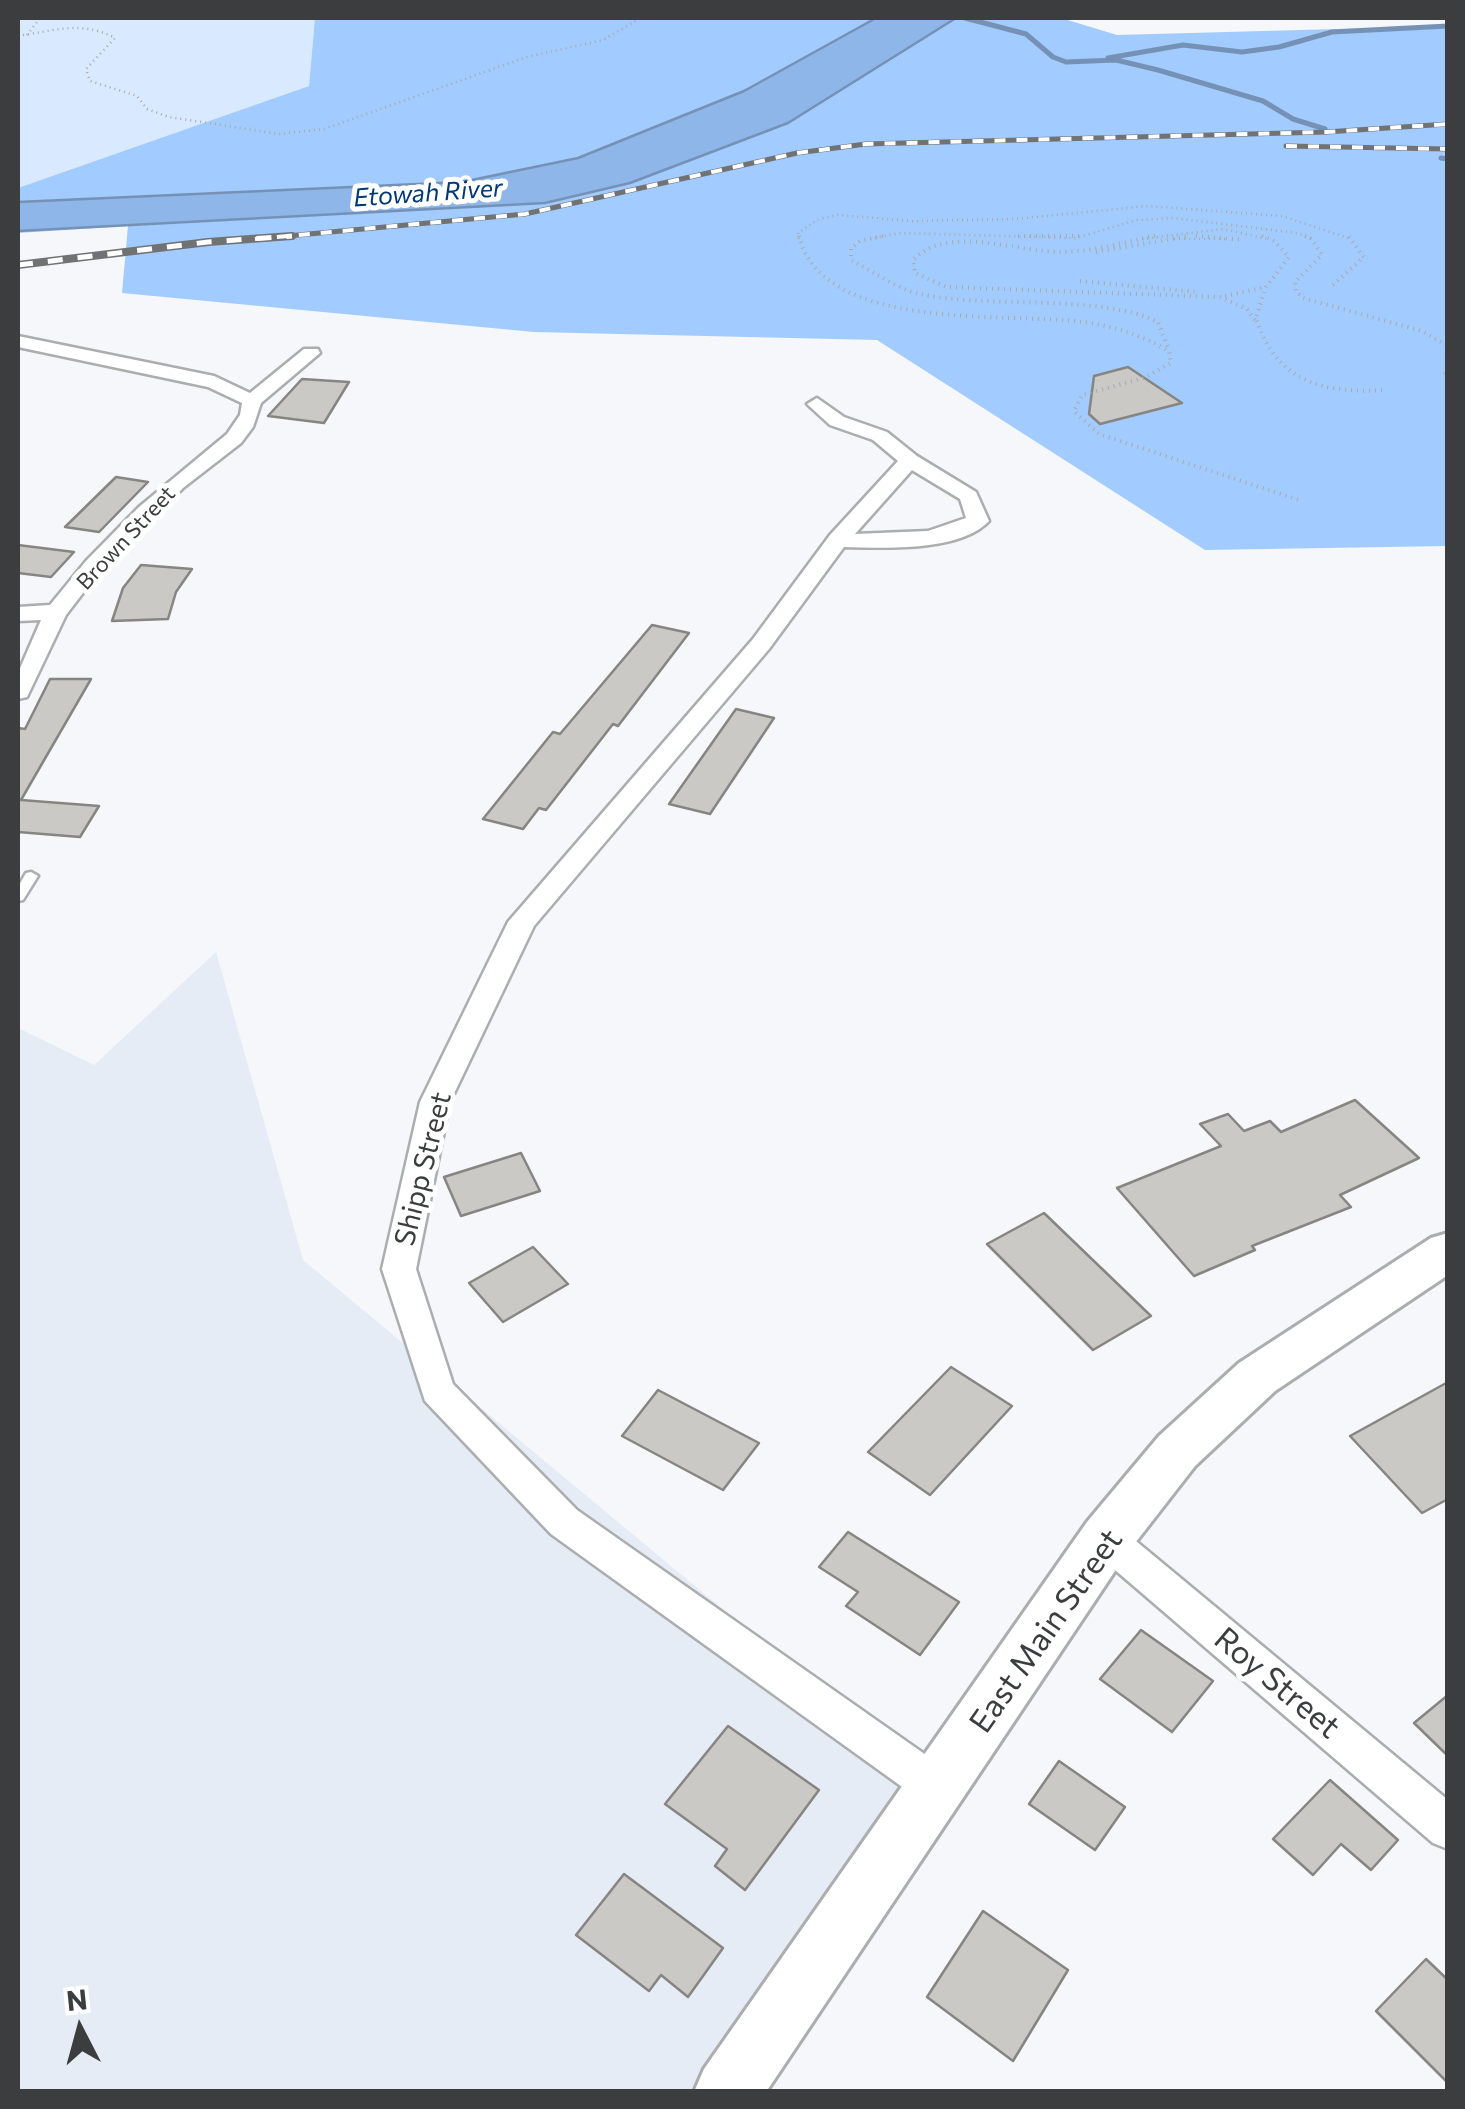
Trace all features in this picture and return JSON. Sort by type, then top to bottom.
[{"type":"main road","name":"East Main Street","points":[[728,2092],[1106,1539],[1177,1451],[1257,1378],[1448,1251]]},
{"type":"street","points":[[18,342],[214,382],[252,401],[311,353]]},
{"type":"street","name":"Brown Street","points":[[18,692],[56,612],[148,510],[234,440],[246,423],[252,401]]},
{"type":"street","points":[[818,404],[837,421],[880,436],[910,460],[969,496],[978,521],[956,534],[883,541],[838,540]]},
{"type":"street","name":"Shipp Street","points":[[910,460],[838,540],[760,644],[522,922],[435,1102],[398,1269],[438,1391],[564,1522],[938,1788]]},
{"type":"street","points":[[18,614],[56,612]]},
{"type":"street","name":"Roy Street","points":[[1106,1539],[1448,1828]]},
{"type":"lane","points":[[18,897],[31,876]]},
{"type":"path","points":[[27,35],[40,18]]},
{"type":"path","points":[[18,36],[77,26],[102,30],[115,38],[86,69],[90,81],[136,96],[147,109],[169,117],[294,134],[324,129],[527,57],[603,40],[642,18]]},
{"type":"path","points":[[1169,351],[1156,341],[1092,325],[921,312],[876,301],[817,270],[803,254],[798,233],[819,220],[849,215],[912,221],[1014,219],[1148,206],[1247,212],[1282,216],[1350,237],[1364,256],[1333,285]]},
{"type":"path","points":[[1302,501],[1099,434],[1081,422],[1074,411],[1082,395],[1162,371],[1171,363],[1164,332],[1148,316],[914,293],[851,260],[851,248],[860,241],[900,233],[1076,238],[1153,218],[1276,228],[1312,240],[1320,247],[1322,255],[1295,282],[1296,291],[1303,298],[1422,331],[1448,346]]},
{"type":"path","points":[[1064,252],[1184,230],[1255,235],[1281,246],[1289,256],[1266,287],[1258,304],[1257,323]]},
{"type":"path","points":[[1242,240],[1191,236],[1117,250],[1064,252],[954,244],[917,253],[912,266],[929,281],[959,288],[1220,297],[1266,287]]},
{"type":"path","points":[[1080,280],[1174,288],[1220,297],[1247,309],[1274,359],[1299,379],[1351,392],[1387,390]]},
{"type":"shaded area","points":[[18,18],[315,18],[309,86],[18,188]]},
{"type":"shaded area","points":[[315,18],[1061,18],[1117,35],[1447,26],[1447,546],[1205,550],[877,340],[534,332],[122,293],[128,226],[18,233],[18,188],[309,86]]},
{"type":"shaded area","points":[[216,952],[303,1260],[939,1789],[758,2091],[18,2091],[18,1028],[94,1065]]},
{"type":"water","name":"Etowah River","points":[[876,18],[956,18],[788,123],[630,183],[545,203],[18,231],[18,202],[462,182],[578,158],[744,91]]},
{"type":"building","points":[[1128,367],[1182,403],[1100,424],[1089,414],[1094,376]]},
{"type":"building","points":[[302,379],[349,382],[324,423],[268,416]]},
{"type":"building","points":[[116,477],[148,482],[99,532],[65,527]]},
{"type":"building","points":[[18,545],[74,552],[51,577],[18,573]]},
{"type":"building","points":[[141,565],[192,569],[176,592],[168,619],[112,621],[123,588]]},
{"type":"building","points":[[652,625],[689,633],[618,726],[613,724],[546,810],[539,808],[523,829],[483,819],[553,732],[560,734]]},
{"type":"building","points":[[50,679],[91,679],[21,800],[99,806],[80,837],[18,832],[18,728],[25,729]]},
{"type":"building","points":[[736,709],[774,718],[710,814],[669,804]]},
{"type":"building","points":[[1355,1100],[1419,1158],[1340,1195],[1351,1207],[1252,1246],[1255,1250],[1194,1276],[1117,1188],[1221,1146],[1200,1124],[1228,1114],[1244,1131],[1270,1121],[1281,1132]]},
{"type":"building","points":[[521,1153],[540,1191],[461,1216],[444,1177]]},
{"type":"building","points":[[1044,1213],[1151,1316],[1093,1350],[987,1244]]},
{"type":"building","points":[[533,1247],[568,1284],[503,1322],[469,1283]]},
{"type":"building","points":[[951,1367],[1012,1406],[930,1495],[868,1452]]},
{"type":"building","points":[[1448,1382],[1448,1499],[1422,1513],[1350,1436]]},
{"type":"building","points":[[658,1390],[759,1443],[723,1490],[622,1436]]},
{"type":"building","points":[[848,1532],[959,1602],[920,1655],[846,1606],[858,1592],[819,1567]]},
{"type":"building","points":[[1141,1630],[1213,1681],[1172,1732],[1100,1679]]},
{"type":"building","points":[[1448,1695],[1448,1756],[1414,1723]]},
{"type":"building","points":[[728,1726],[819,1790],[745,1890],[715,1866],[727,1849],[665,1804]]},
{"type":"building","points":[[1059,1761],[1125,1807],[1095,1850],[1029,1804]]},
{"type":"building","points":[[1330,1780],[1398,1840],[1371,1870],[1341,1844],[1313,1875],[1273,1839]]},
{"type":"building","points":[[624,1874],[723,1948],[688,1997],[661,1975],[649,1991],[576,1935]]},
{"type":"building","points":[[983,1911],[1068,1970],[1013,2061],[927,1997]]},
{"type":"building","points":[[1426,1959],[1448,1980],[1448,2083],[1376,2011]]},
{"type":"waterway","points":[[965,18],[1026,34],[1053,57],[1066,62],[1116,60],[1158,70],[1263,101],[1293,119],[1325,129]]},
{"type":"waterway","points":[[1108,58],[1183,45],[1242,52],[1279,47],[1332,32],[1448,26]]},
{"type":"waterway","points":[[1441,158],[1448,159]]},
{"type":"railway","points":[[272,237],[525,214],[797,153],[866,144],[1326,132],[1448,124]]},
{"type":"railway","points":[[1286,146],[1448,149]]},
{"type":"railway","points":[[272,237],[292,236]]},
{"type":"railway","points":[[18,265],[272,237]]},
{"type":"railway","points":[[255,239],[272,237]]}]
